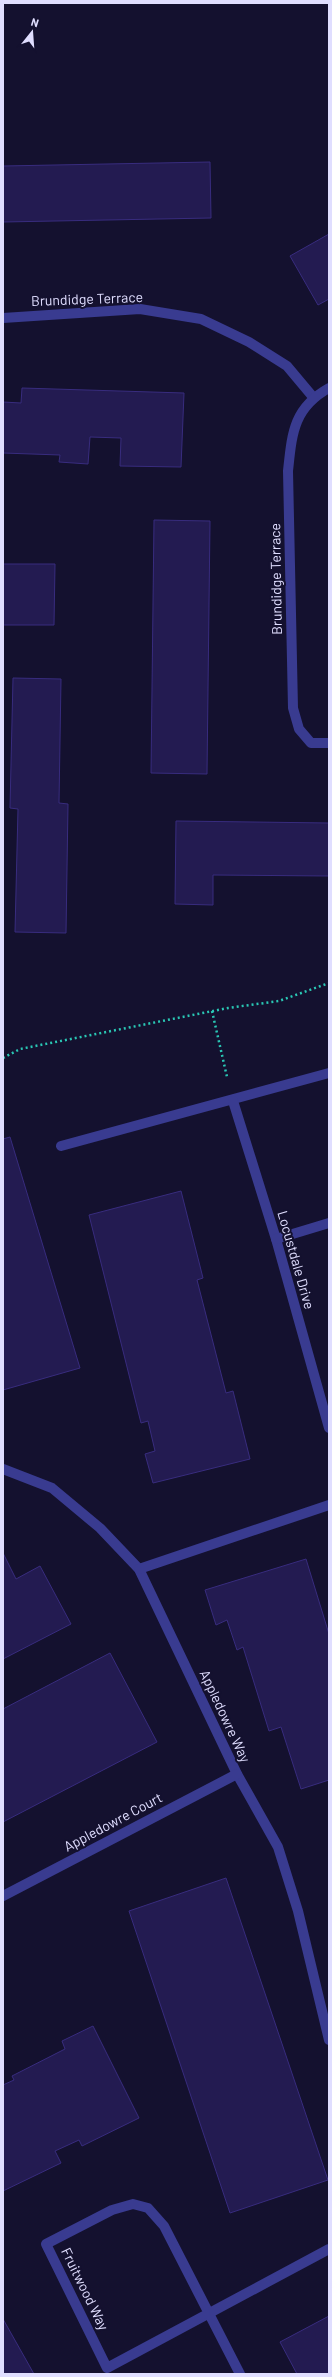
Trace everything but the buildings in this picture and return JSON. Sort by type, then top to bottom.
[{"type":"street","name":"Brundidge Terrace","points":[[3,318],[140,309],[201,319],[250,342],[287,366],[313,397]]},
{"type":"street","name":"Brundidge Terrace","points":[[329,388],[313,397],[301,412],[292,440],[288,471],[292,708],[298,729],[311,743],[329,743]]},
{"type":"street","points":[[61,1146],[233,1101],[329,1073]]},
{"type":"street","name":"Locustdale Drive","points":[[233,1101],[276,1239],[329,1428]]},
{"type":"street","points":[[276,1239],[329,1223]]},
{"type":"street","name":"Appledowre Way","points":[[3,1469],[52,1488],[100,1528],[140,1569],[237,1774],[278,1847],[298,1910],[329,2040]]},
{"type":"street","points":[[140,1569],[329,1505]]},
{"type":"street","name":"Appledowre Court","points":[[3,1896],[237,1774]]},
{"type":"street","name":"Fruitwood Way","points":[[240,2374],[208,2313],[164,2226],[148,2208],[133,2204],[112,2210],[46,2244],[108,2368],[208,2313],[329,2249]]},
{"type":"path","points":[[3,1058],[20,1049],[212,1011],[279,1001],[329,983]]},
{"type":"path","points":[[212,1011],[233,1101]]}]
